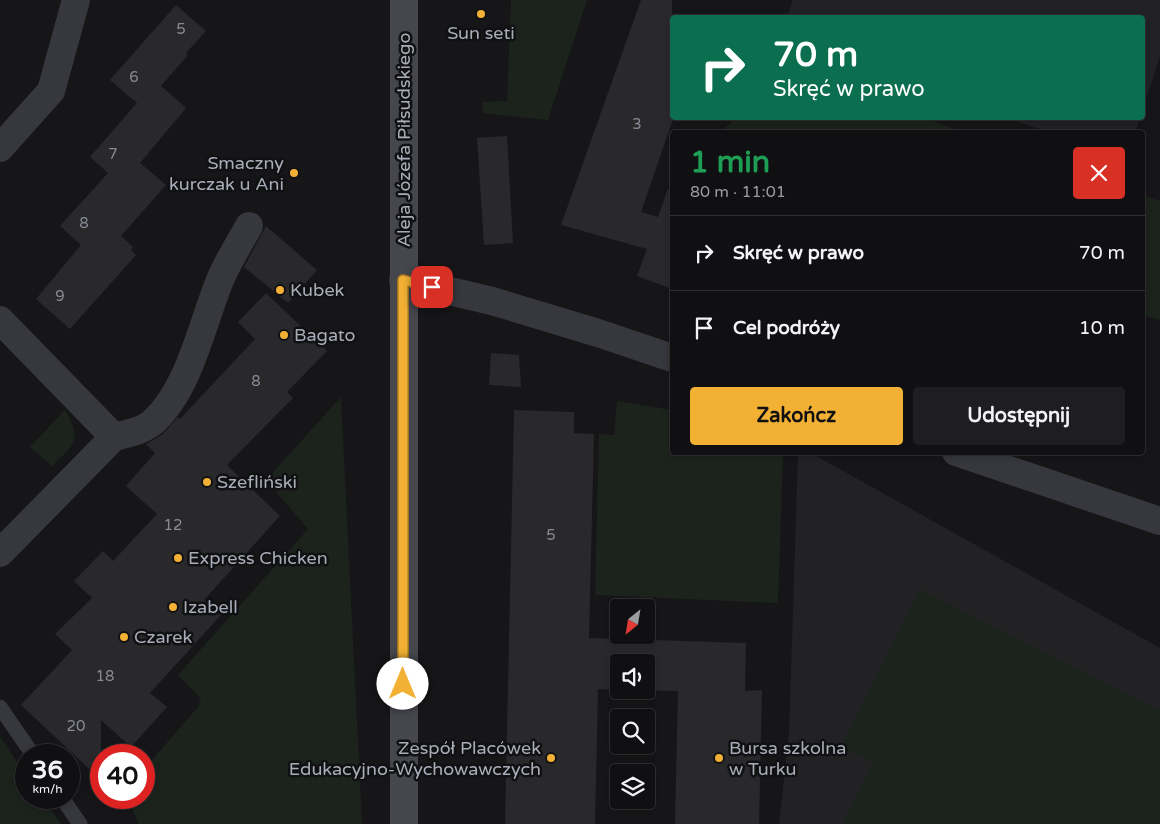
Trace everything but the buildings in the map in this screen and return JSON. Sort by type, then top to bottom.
[{"type":"street","points":[[0,148],[51,91],[76,0]]},
{"type":"street","name":"Aleja Józefa Piłsudskiego","points":[[403,823],[404,0]]},
{"type":"street","points":[[0,553],[114,437],[137,431],[152,422],[172,399],[185,376],[221,279],[249,226]]},
{"type":"street","points":[[403,280],[492,301],[670,357]]},
{"type":"street","points":[[0,320],[114,437]]},
{"type":"street","points":[[965,455],[1160,521]]},
{"type":"lane","points":[[0,707],[25,744]]},
{"type":"lane","points":[[70,809],[80,824]]},
{"type":"shaded area","points":[[511,0],[587,0],[548,120],[483,113],[482,102],[507,101]]},
{"type":"shaded area","points":[[793,0],[1160,0],[1160,56],[1145,103],[1145,15],[788,15]]},
{"type":"shaded area","points":[[734,120],[930,120],[957,130],[723,130]]},
{"type":"shaded area","points":[[1013,120],[1139,120],[1136,130],[1042,130]]},
{"type":"shaded area","points":[[1145,196],[1160,201],[1160,320],[1145,316]]},
{"type":"shaded area","points":[[341,397],[362,824],[139,824],[132,809],[155,809],[155,756],[198,707],[201,699],[178,675],[308,529],[266,480]]},
{"type":"shaded area","points":[[617,401],[670,410],[670,455],[783,455],[778,603],[595,595],[599,434],[614,435]]},
{"type":"shaded area","points":[[65,410],[74,428],[74,441],[66,453],[52,466],[30,447]]},
{"type":"shaded area","points":[[798,455],[815,455],[1160,648],[1160,824],[779,824],[789,735]]},
{"type":"shaded area","points":[[920,589],[1160,710],[1160,824],[842,824],[874,763],[841,747]]},
{"type":"shaded area","points":[[0,737],[15,759],[15,809],[50,809],[61,824],[0,824]]},
{"type":"place","name":"Sun seti","points":[[481,14]]},
{"type":"place","name":"Smaczny kurczak u Ani","points":[[294,173]]},
{"type":"place","name":"Kubek","points":[[280,290]]},
{"type":"place","name":"Bagato","points":[[284,335]]},
{"type":"place","name":"Szefliński","points":[[207,482]]},
{"type":"place","name":"Express Chicken","points":[[178,558]]},
{"type":"place","name":"Izabell","points":[[173,607]]},
{"type":"place","name":"Czarek","points":[[124,637]]},
{"type":"place","name":"Zespół Placówek Edukacyjno-Wychowawczych","points":[[551,758]]},
{"type":"place","name":"Bursa szkolna w Turku","points":[[719,758]]},
{"type":"route","points":[[403,684],[403,280],[432,287]]}]
